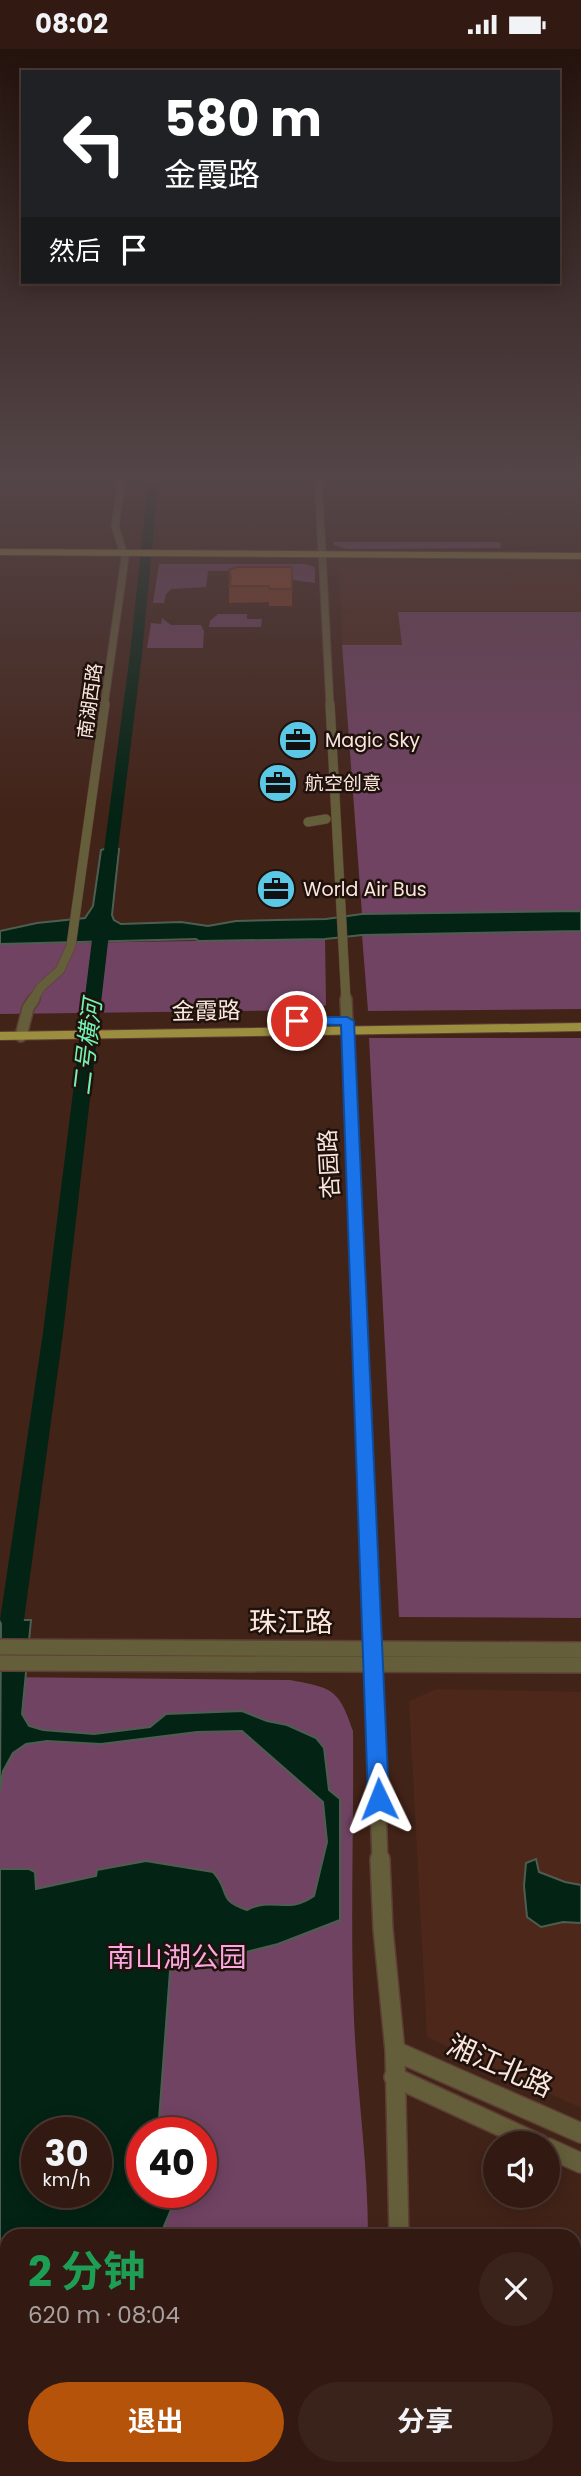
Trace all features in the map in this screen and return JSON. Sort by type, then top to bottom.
[{"type":"main road","name":"金霞路","points":[[0,1025],[23,1030],[66,1030],[581,1019]]},
{"type":"main road","name":"金霞路","points":[[347,1025],[581,1027]]},
{"type":"main road","name":"金霞路","points":[[0,1036],[23,1030]]},
{"type":"street","name":"南湖西路","points":[[87,848],[120,587]]},
{"type":"street","name":"杏园路","points":[[326,587],[343,915],[383,1929],[394,2051]]},
{"type":"street","points":[[308,822],[326,819]]},
{"type":"street","points":[[23,1030],[28,1008],[41,987],[60,969],[71,946],[87,848]]},
{"type":"street","name":"珠江路","points":[[0,1647],[34,1655],[372,1657],[581,1665]]},
{"type":"street","name":"珠江路","points":[[372,1657],[581,1650]]},
{"type":"street","name":"珠江路","points":[[0,1663],[34,1655]]},
{"type":"street","points":[[394,2051],[399,2229]]},
{"type":"street","name":"湘江北路","points":[[394,2051],[581,2133]]},
{"type":"street","points":[[394,2077],[511,2131]]},
{"type":"street","points":[[560,2153],[581,2163]]},
{"type":"shaded area","points":[[339,587],[581,587],[581,611],[399,611],[402,645],[342,645],[341,612],[376,611],[341,611]]},
{"type":"shaded area","points":[[111,847],[119,849],[112,915],[114,920],[121,924],[181,922],[208,926],[236,921],[326,919],[362,914],[581,911],[581,931],[362,935],[325,939],[0,944],[0,931],[37,923],[85,918],[93,906],[101,850]]},
{"type":"shaded area","points":[[1,1620],[31,1620],[22,1714],[29,1726],[43,1730],[94,1734],[150,1727],[166,1714],[242,1711],[267,1721],[287,1725],[316,1738],[324,1748],[329,1790],[340,1799],[340,1920],[278,1944],[170,1971],[159,2117],[126,2117],[126,2208],[172,2208],[163,2229],[0,2229],[0,1869],[29,1869],[35,1872],[36,1889],[96,1876],[97,1870],[146,1861],[213,1872],[227,1899],[247,1910],[265,1905],[296,1904],[314,1896],[327,1842],[323,1802],[242,1731],[197,1732],[101,1744],[47,1741],[26,1744],[13,1753],[3,1771],[0,1791]]},
{"type":"shaded area","points":[[437,1689],[581,1692],[581,2108],[427,2037],[409,1701]]},
{"type":"shaded area","points":[[536,1859],[539,1872],[581,1885],[581,1923],[563,1922],[541,1927],[527,1917],[524,1886],[526,1863]]},
{"type":"green space","points":[[155,587],[201,587],[171,589],[166,594],[164,603],[153,603]]},
{"type":"green space","points":[[398,612],[581,612],[581,911],[362,914],[342,645],[402,645]]},
{"type":"green space","points":[[218,614],[247,614],[247,619],[262,619],[261,627],[209,627],[210,621]]},
{"type":"green space","points":[[162,618],[171,625],[201,625],[204,631],[203,648],[147,648],[151,623],[161,624]]},
{"type":"green space","points":[[581,931],[581,1009],[368,1011],[362,935]]},
{"type":"green space","points":[[325,939],[326,1005],[318,1010],[0,1014],[0,944]]},
{"type":"green space","points":[[369,1038],[581,1038],[581,1618],[399,1617]]},
{"type":"green space","name":"南山湖公园","points":[[0,1677],[290,1680],[316,1685],[338,1699],[353,1731],[352,1911],[355,2046],[368,2229],[0,2229]]},
{"type":"building","points":[[269,587],[292,587],[292,589]]},
{"type":"waterway","name":"二号横河","points":[[108,873],[143,587]]},
{"type":"waterway","name":"二号横河","points":[[12,1620],[53,1333],[103,916]]},
{"type":"place","name":"Magic Sky","points":[[298,740]]},
{"type":"place","name":"航空创意","points":[[278,783]]},
{"type":"place","name":"World Air Bus","points":[[276,889]]},
{"type":"route","points":[[297,1021],[347,1021],[379,1799]]}]
